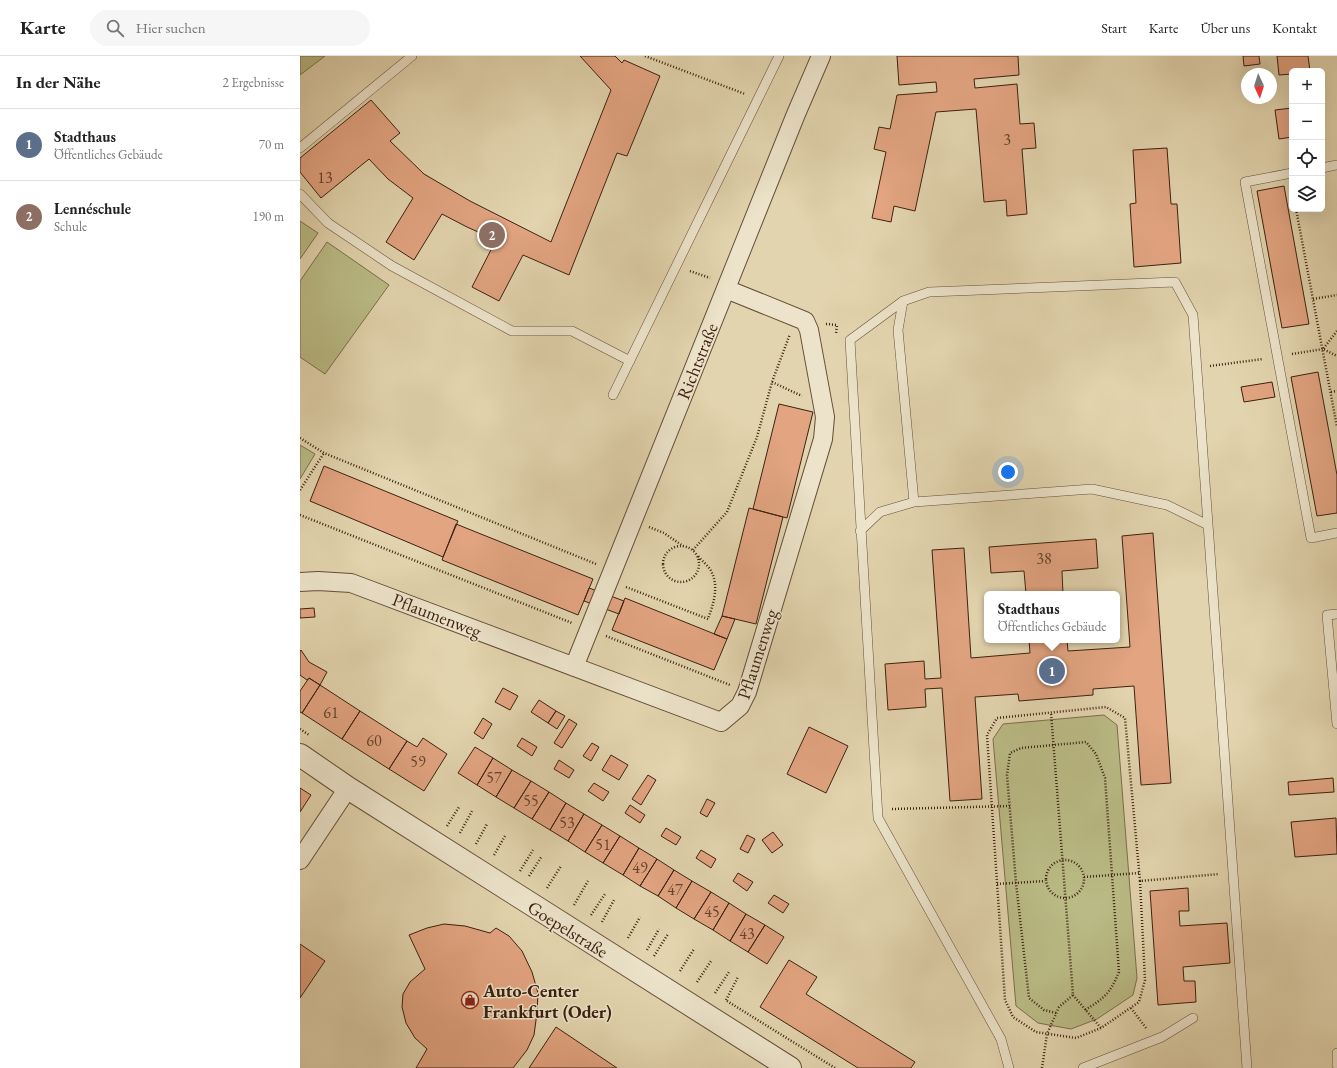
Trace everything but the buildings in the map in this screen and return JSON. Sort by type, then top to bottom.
[{"type":"street","name":"Richtstraße","points":[[574,667],[796,114],[821,56]]},
{"type":"street","name":"Pflaumenweg","points":[[300,582],[351,582],[721,722],[740,706],[747,692],[823,439],[824,417],[809,330],[805,321],[727,287]]},
{"type":"street","name":"Goepelstraße","points":[[300,755],[348,788],[790,1068]]},
{"type":"street","points":[[300,860],[348,788]]},
{"type":"lane","points":[[300,148],[412,56]]},
{"type":"lane","points":[[613,395],[779,56]]},
{"type":"lane","points":[[1325,167],[1337,165]]},
{"type":"lane","points":[[1289,174],[1244,182],[1311,538],[1337,533]]},
{"type":"lane","points":[[300,194],[328,223],[392,266],[512,331],[572,331],[630,361]]},
{"type":"lane","points":[[1009,1068],[1001,1039],[878,818],[850,340],[903,301],[929,292],[1175,282],[1193,315],[1248,1068]]},
{"type":"lane","points":[[903,301],[898,330],[914,502]]},
{"type":"lane","points":[[860,531],[880,512],[914,502],[1092,489],[1168,505],[1208,525]]},
{"type":"lane","points":[[1337,614],[1327,615],[1337,724]]},
{"type":"lane","points":[[1083,1068],[1155,1039],[1193,1018]]},
{"type":"lane","points":[[1337,1053],[1337,1064]]},
{"type":"path","points":[[645,56],[758,99]]},
{"type":"path","points":[[1297,212],[1337,427]]},
{"type":"path","points":[[677,265],[727,287]]},
{"type":"path","points":[[1313,299],[1337,295]]},
{"type":"path","points":[[693,550],[727,512],[757,437],[772,382],[796,317]]},
{"type":"path","points":[[824,318],[824,324],[837,325],[836,338],[850,340]]},
{"type":"path","points":[[1323,350],[1337,331]]},
{"type":"path","points":[[1197,367],[1323,350],[1337,356]]},
{"type":"path","points":[[772,382],[823,405]]},
{"type":"path","points":[[1331,392],[1337,391]]},
{"type":"path","points":[[300,438],[324,453],[708,619],[714,602],[715,587],[712,572],[693,550],[664,533],[633,521]]},
{"type":"path","points":[[300,490],[324,453]]},
{"type":"path","points":[[300,515],[747,692]]},
{"type":"path","points":[[684,546],[672,548],[664,557],[664,569],[670,579],[682,582],[693,578],[699,568],[698,556]]},
{"type":"path","points":[[1106,707],[1125,718],[1140,881],[1146,980],[1139,1002],[1101,1028],[1076,1038],[1036,1032],[1013,1017],[1005,1000],[986,735],[997,718],[1051,713],[1106,707]]},
{"type":"path","points":[[1051,713],[1073,996],[1101,1028]]},
{"type":"path","points":[[1056,1014],[1044,1010],[1029,998],[1016,883],[1007,775],[1010,753],[1021,748],[1086,742],[1096,754],[1105,778],[1119,972],[1113,987],[1101,1000],[1086,1010]]},
{"type":"path","points":[[877,809],[1010,806]]},
{"type":"path","points":[[447,826],[459,807]]},
{"type":"path","points":[[460,833],[472,811]]},
{"type":"path","points":[[476,844],[487,824]]},
{"type":"path","points":[[494,855],[505,836]]},
{"type":"path","points":[[520,871],[533,850]]},
{"type":"path","points":[[529,876],[542,856]]},
{"type":"path","points":[[1063,860],[1070,860],[1077,864],[1082,870],[1084,877],[1083,885],[1079,892],[1066,898],[1056,897],[1048,890],[1045,881],[1047,871],[1053,863],[1063,860]]},
{"type":"path","points":[[547,888],[561,866]]},
{"type":"path","points":[[1140,881],[1233,872]]},
{"type":"path","points":[[1084,877],[1139,873]]},
{"type":"path","points":[[574,905],[588,881]]},
{"type":"path","points":[[997,884],[1045,881]]},
{"type":"path","points":[[592,915],[605,894]]},
{"type":"path","points":[[602,922],[614,900]]},
{"type":"path","points":[[628,938],[640,917]]},
{"type":"path","points":[[647,950],[659,929]]},
{"type":"path","points":[[654,956],[668,934]]},
{"type":"path","points":[[680,971],[694,949]]},
{"type":"path","points":[[698,982],[710,961]]},
{"type":"path","points":[[715,993],[729,972]]},
{"type":"path","points":[[726,1000],[738,977]]},
{"type":"path","points":[[1042,1068],[1048,1034],[1058,1007],[1073,996]]},
{"type":"path","points":[[1130,1008],[1155,1039]]},
{"type":"green space","points":[[300,56],[325,56],[300,75]]},
{"type":"green space","points":[[300,221],[318,233],[300,259]]},
{"type":"green space","points":[[327,242],[389,285],[325,374],[300,357],[300,281]]},
{"type":"green space","points":[[300,445],[315,454],[300,479]]},
{"type":"green space","points":[[1104,715],[1117,725],[1137,978],[1133,995],[1097,1019],[1071,1029],[1038,1023],[1016,1006],[993,739],[1003,724]]},
{"type":"place","name":"Lennéschule","points":[[492,235]]},
{"type":"place","name":"Stadthaus","points":[[1052,671]]},
{"type":"place","name":"Auto-Center Frankfurt (Oder)","points":[[470,1000]]}]
